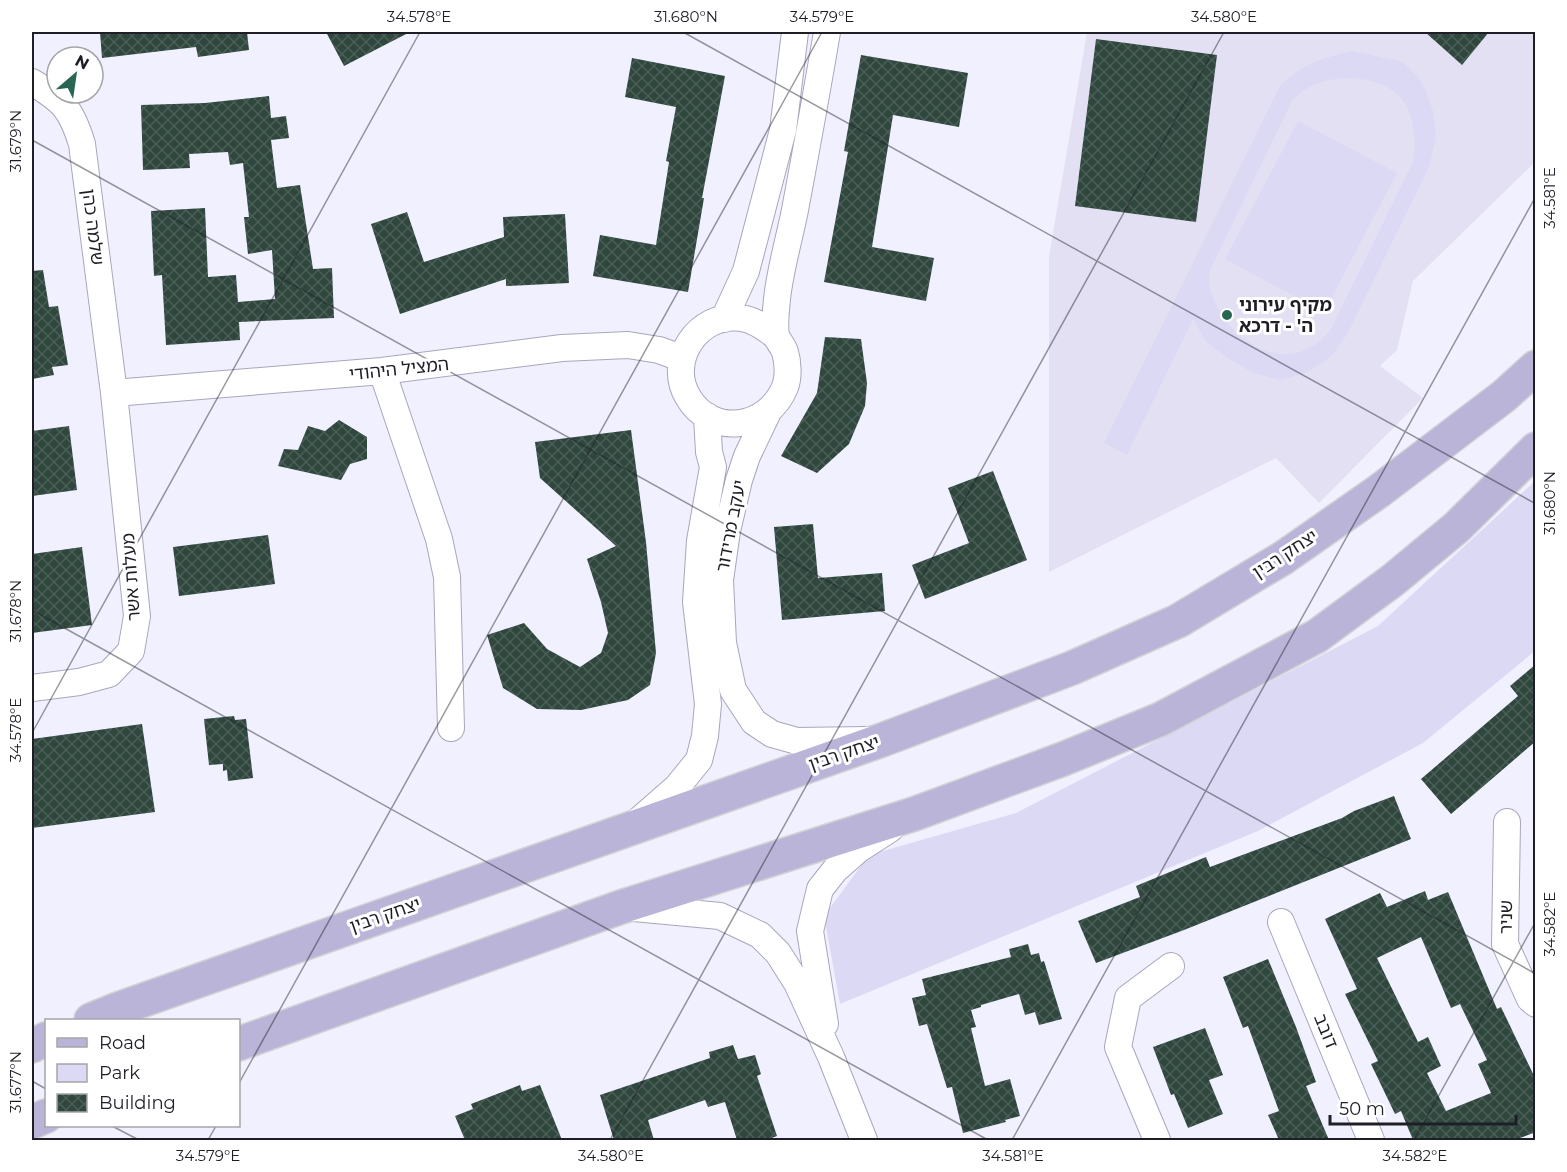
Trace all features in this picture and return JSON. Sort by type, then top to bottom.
[{"type":"main road","name":"יצחק רבין","points":[[94,1019],[882,740],[1072,668],[1178,621],[1283,558],[1379,491],[1504,396],[1536,367]]},
{"type":"main road","points":[[240,1043],[621,908],[914,814],[1161,719],[1317,636],[1393,580],[1457,527],[1536,449]]},
{"type":"street","points":[[724,319],[746,272],[769,187],[783,130],[795,32]]},
{"type":"street","points":[[776,336],[777,300],[827,32]]},
{"type":"street","name":"שלמה כהן","points":[[32,82],[55,97],[74,118],[82,144],[114,393]]},
{"type":"street","points":[[740,318],[758,323],[776,336],[785,351],[788,368],[786,385],[779,400],[768,412],[754,420],[738,424],[722,422],[707,416],[696,408],[685,391],[680,372],[681,358],[690,339],[703,328],[724,319],[740,318]]},
{"type":"street","name":"המציל היהודי","points":[[114,393],[382,371],[562,348],[628,345],[681,358]]},
{"type":"street","points":[[382,371],[439,539],[447,578],[451,728]]},
{"type":"street","name":"מעלות אשר","points":[[32,688],[79,682],[109,674],[131,651],[137,616],[114,393]]},
{"type":"street","name":"יעקב מרידור","points":[[768,412],[747,456],[739,480],[727,531],[720,580],[723,643],[733,690],[754,722],[772,734],[797,741],[882,740]]},
{"type":"street","name":"יעקב מרידור","points":[[630,828],[677,787],[699,760],[705,736],[708,704],[696,602],[700,541],[713,467],[709,452],[707,416]]},
{"type":"street","points":[[831,1057],[810,931],[820,889],[835,870],[859,849],[914,814]]},
{"type":"street","name":"שניר","points":[[1507,822],[1505,944],[1530,999],[1536,1004]]},
{"type":"street","points":[[621,908],[663,909],[720,916],[760,935],[778,953],[796,983],[831,1057],[864,1140]]},
{"type":"street","name":"דובב","points":[[1281,922],[1371,1140]]},
{"type":"street","points":[[1157,1140],[1118,1047],[1128,998],[1171,966]]},
{"type":"shaded area","name":"מקיף עירוני ה' - דרכא","points":[[1087,32],[1535,32],[1535,162],[1413,281],[1397,350],[1380,366],[1423,398],[1319,503],[1276,458],[1049,572],[1049,257]]},
{"type":"green space","points":[[1353,51],[1403,62],[1418,77],[1433,111],[1436,136],[1429,167],[1348,333],[1333,354],[1322,363],[1303,374],[1279,380],[1253,373],[1229,359],[1206,342],[1193,319],[1127,455],[1104,443],[1280,86],[1305,67],[1322,59]],"holes":[[[1346,78],[1381,84],[1403,100],[1413,127],[1413,162],[1331,329],[1315,345],[1297,353],[1279,354],[1261,349],[1244,339],[1229,325],[1218,308],[1209,286],[1210,270],[1293,99],[1306,89],[1324,81]]]},
{"type":"green space","points":[[1298,121],[1397,173],[1324,312],[1225,259]]},
{"type":"green space","points":[[1535,481],[1535,651],[1423,743],[1258,831],[840,1004],[824,916],[869,855],[1016,813],[1378,626]]},
{"type":"building","points":[[100,32],[247,32],[249,50],[198,57],[196,47],[105,58],[105,45],[101,45]]},
{"type":"building","points":[[326,32],[410,32],[344,66]]},
{"type":"building","points":[[1425,32],[1489,32],[1462,65]]},
{"type":"building","points":[[1096,39],[1217,55],[1196,222],[1075,206]]},
{"type":"building","points":[[861,55],[968,73],[959,127],[893,115],[872,247],[934,258],[926,301],[824,282],[848,152],[844,151]]},
{"type":"building","points":[[632,58],[725,76],[702,198],[704,198],[688,292],[593,276],[600,235],[656,245],[669,162],[666,161],[676,107],[625,97]]},
{"type":"building","points":[[269,96],[271,118],[286,116],[289,138],[271,140],[277,188],[300,185],[313,269],[332,268],[334,318],[239,322],[240,340],[166,345],[162,275],[154,276],[151,211],[205,208],[208,277],[236,275],[238,302],[275,299],[272,250],[248,254],[244,217],[249,217],[243,163],[230,165],[228,152],[189,154],[190,168],[143,170],[141,105],[205,103]]},
{"type":"building","points":[[407,212],[424,262],[504,237],[503,217],[565,214],[569,283],[506,286],[506,279],[400,314],[371,224]]},
{"type":"building","points":[[43,270],[49,307],[58,306],[68,365],[52,367],[54,375],[32,379],[32,271]]},
{"type":"building","points":[[825,337],[861,339],[867,383],[865,406],[849,444],[817,473],[781,456],[817,393]]},
{"type":"building","points":[[339,420],[367,437],[367,459],[350,464],[341,480],[278,466],[284,449],[298,450],[308,426],[325,431]]},
{"type":"building","points":[[69,426],[77,490],[32,496],[32,431]]},
{"type":"building","points":[[631,430],[646,542],[656,653],[650,685],[628,700],[581,710],[537,709],[503,688],[487,635],[524,623],[547,649],[580,667],[601,653],[608,633],[587,559],[616,546],[540,478],[535,442]]},
{"type":"building","points":[[993,471],[1027,560],[925,599],[912,565],[969,543],[948,488]]},
{"type":"building","points":[[813,524],[818,578],[882,573],[885,611],[782,620],[774,527]]},
{"type":"building","points":[[268,535],[275,584],[179,596],[173,547]]},
{"type":"building","points":[[82,547],[92,625],[32,633],[32,554]]},
{"type":"building","points":[[1536,664],[1536,741],[1451,814],[1421,779],[1518,696],[1510,686]]},
{"type":"building","points":[[234,716],[235,720],[246,719],[253,778],[228,781],[227,770],[223,771],[223,764],[209,765],[204,719]]},
{"type":"building","points":[[142,724],[155,812],[32,828],[32,739]]},
{"type":"building","points":[[1394,796],[1411,839],[1096,963],[1078,921],[1140,897],[1136,886],[1206,857],[1210,867],[1342,818]]},
{"type":"building","points":[[1425,891],[1428,900],[1448,892],[1497,1009],[1501,1007],[1536,1080],[1536,1132],[1515,1140],[1413,1140],[1401,1111],[1395,1114],[1371,1064],[1378,1061],[1345,994],[1357,989],[1325,919],[1380,893],[1387,907]],"holes":[[[1421,937],[1451,1008],[1460,1004],[1487,1060],[1478,1064],[1491,1093],[1446,1111],[1427,1073],[1441,1066],[1428,1037],[1418,1042],[1377,958]]]},
{"type":"building","points":[[1028,944],[1031,955],[1039,953],[1041,962],[1044,961],[1062,1019],[1039,1025],[1035,1012],[1025,1015],[1019,994],[971,1010],[976,1027],[971,1028],[985,1086],[1010,1079],[1020,1116],[963,1133],[952,1087],[947,1088],[927,1024],[919,1026],[912,998],[926,995],[922,979],[1011,957],[1009,949]]},
{"type":"building","points":[[1268,959],[1316,1082],[1306,1086],[1329,1140],[1279,1140],[1268,1115],[1279,1111],[1248,1026],[1243,1028],[1223,977]]},
{"type":"building","points":[[1205,1028],[1223,1075],[1209,1080],[1223,1114],[1188,1128],[1174,1094],[1171,1095],[1153,1047]]},
{"type":"building","points":[[733,1045],[738,1059],[755,1055],[761,1074],[757,1076],[777,1136],[766,1140],[737,1140],[725,1102],[708,1107],[705,1100],[648,1120],[654,1140],[614,1140],[600,1095],[710,1058],[709,1052]]},
{"type":"building","points":[[520,1085],[522,1091],[540,1085],[562,1140],[465,1140],[455,1116],[473,1109],[471,1104]]},
{"type":"place","name":"מקיף עירוני ה' - דרכא","points":[[1227,315]]}]
